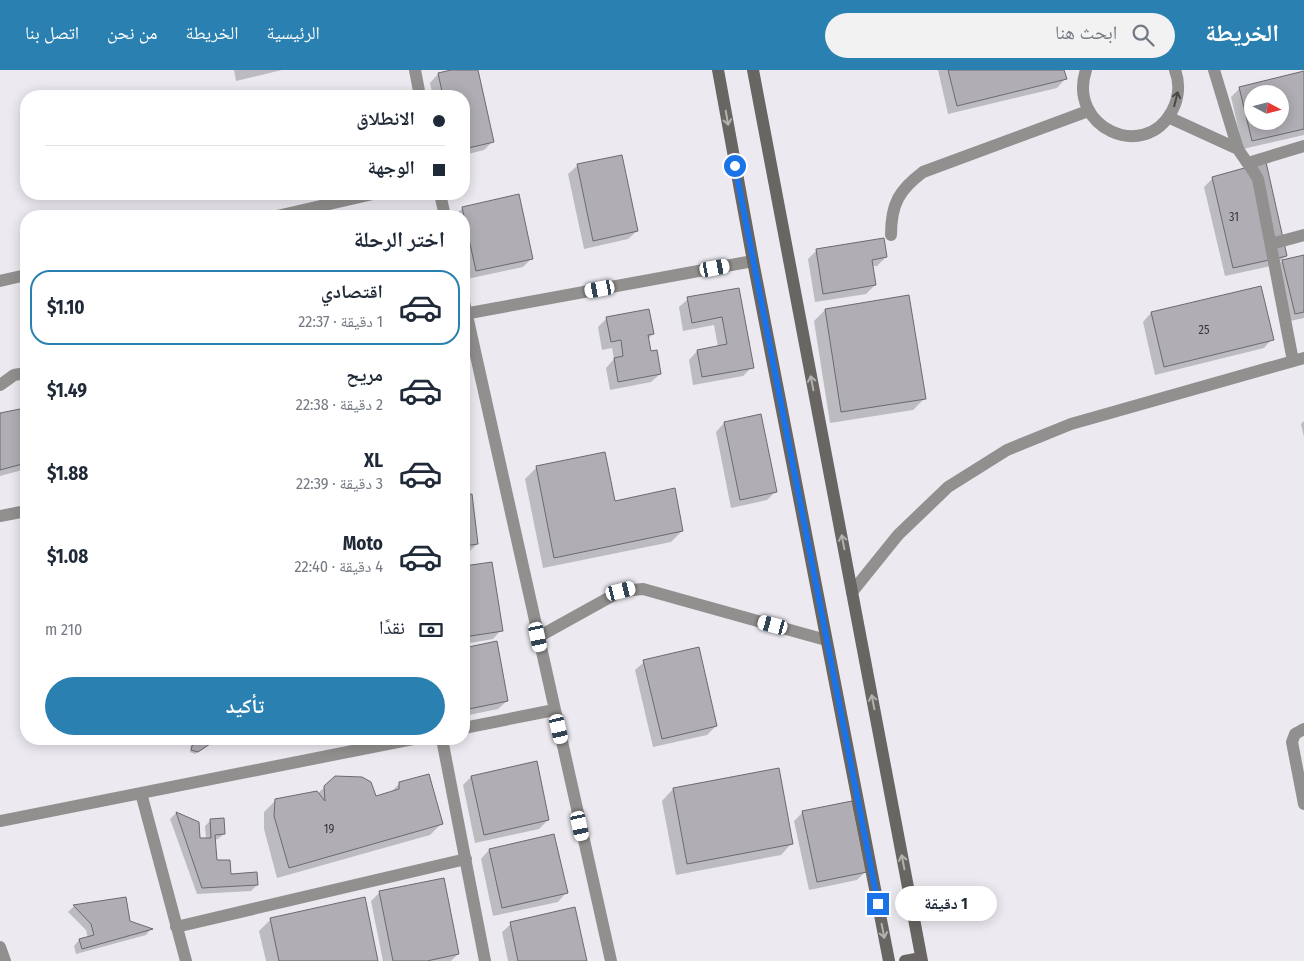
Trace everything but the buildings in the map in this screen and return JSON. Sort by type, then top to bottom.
[{"type":"street","points":[[415,70],[419,90]]},
{"type":"street","points":[[718,70],[753,261],[889,961]]},
{"type":"street","points":[[754,70],[922,959],[906,961]]},
{"type":"street","points":[[1086,70],[1083,80],[1083,96],[1088,111],[1098,124],[1111,132],[1126,136],[1142,135],[1157,128],[1168,117],[1176,103],[1178,88],[1177,71]]},
{"type":"street","points":[[852,592],[898,534],[948,487],[1007,450],[1072,424],[1299,359],[1270,244],[1258,178],[1238,149],[1214,70]]},
{"type":"street","points":[[891,235],[891,216],[897,198],[908,183],[923,172],[1088,111]]},
{"type":"street","points":[[1168,117],[1238,149]]},
{"type":"street","points":[[1248,162],[1304,146]]},
{"type":"street","points":[[303,210],[348,200]]},
{"type":"street","points":[[1270,244],[1304,235]]},
{"type":"street","points":[[470,309],[753,261]]},
{"type":"street","points":[[0,281],[20,276]]},
{"type":"street","points":[[470,332],[611,961]]},
{"type":"street","points":[[0,384],[14,375],[20,374]]},
{"type":"street","points":[[0,516],[20,512]]},
{"type":"street","points":[[538,637],[621,591],[643,589],[826,640]]},
{"type":"street","points":[[470,727],[554,710]]},
{"type":"street","points":[[1304,729],[1295,734],[1292,742],[1304,804]]},
{"type":"street","points":[[0,821],[383,745]]},
{"type":"street","points":[[443,745],[485,961]]},
{"type":"street","points":[[141,793],[186,961]]},
{"type":"street","points":[[176,927],[466,859]]},
{"type":"street","points":[[0,947],[5,961]]},
{"type":"route","points":[[735,166],[878,904]]}]
